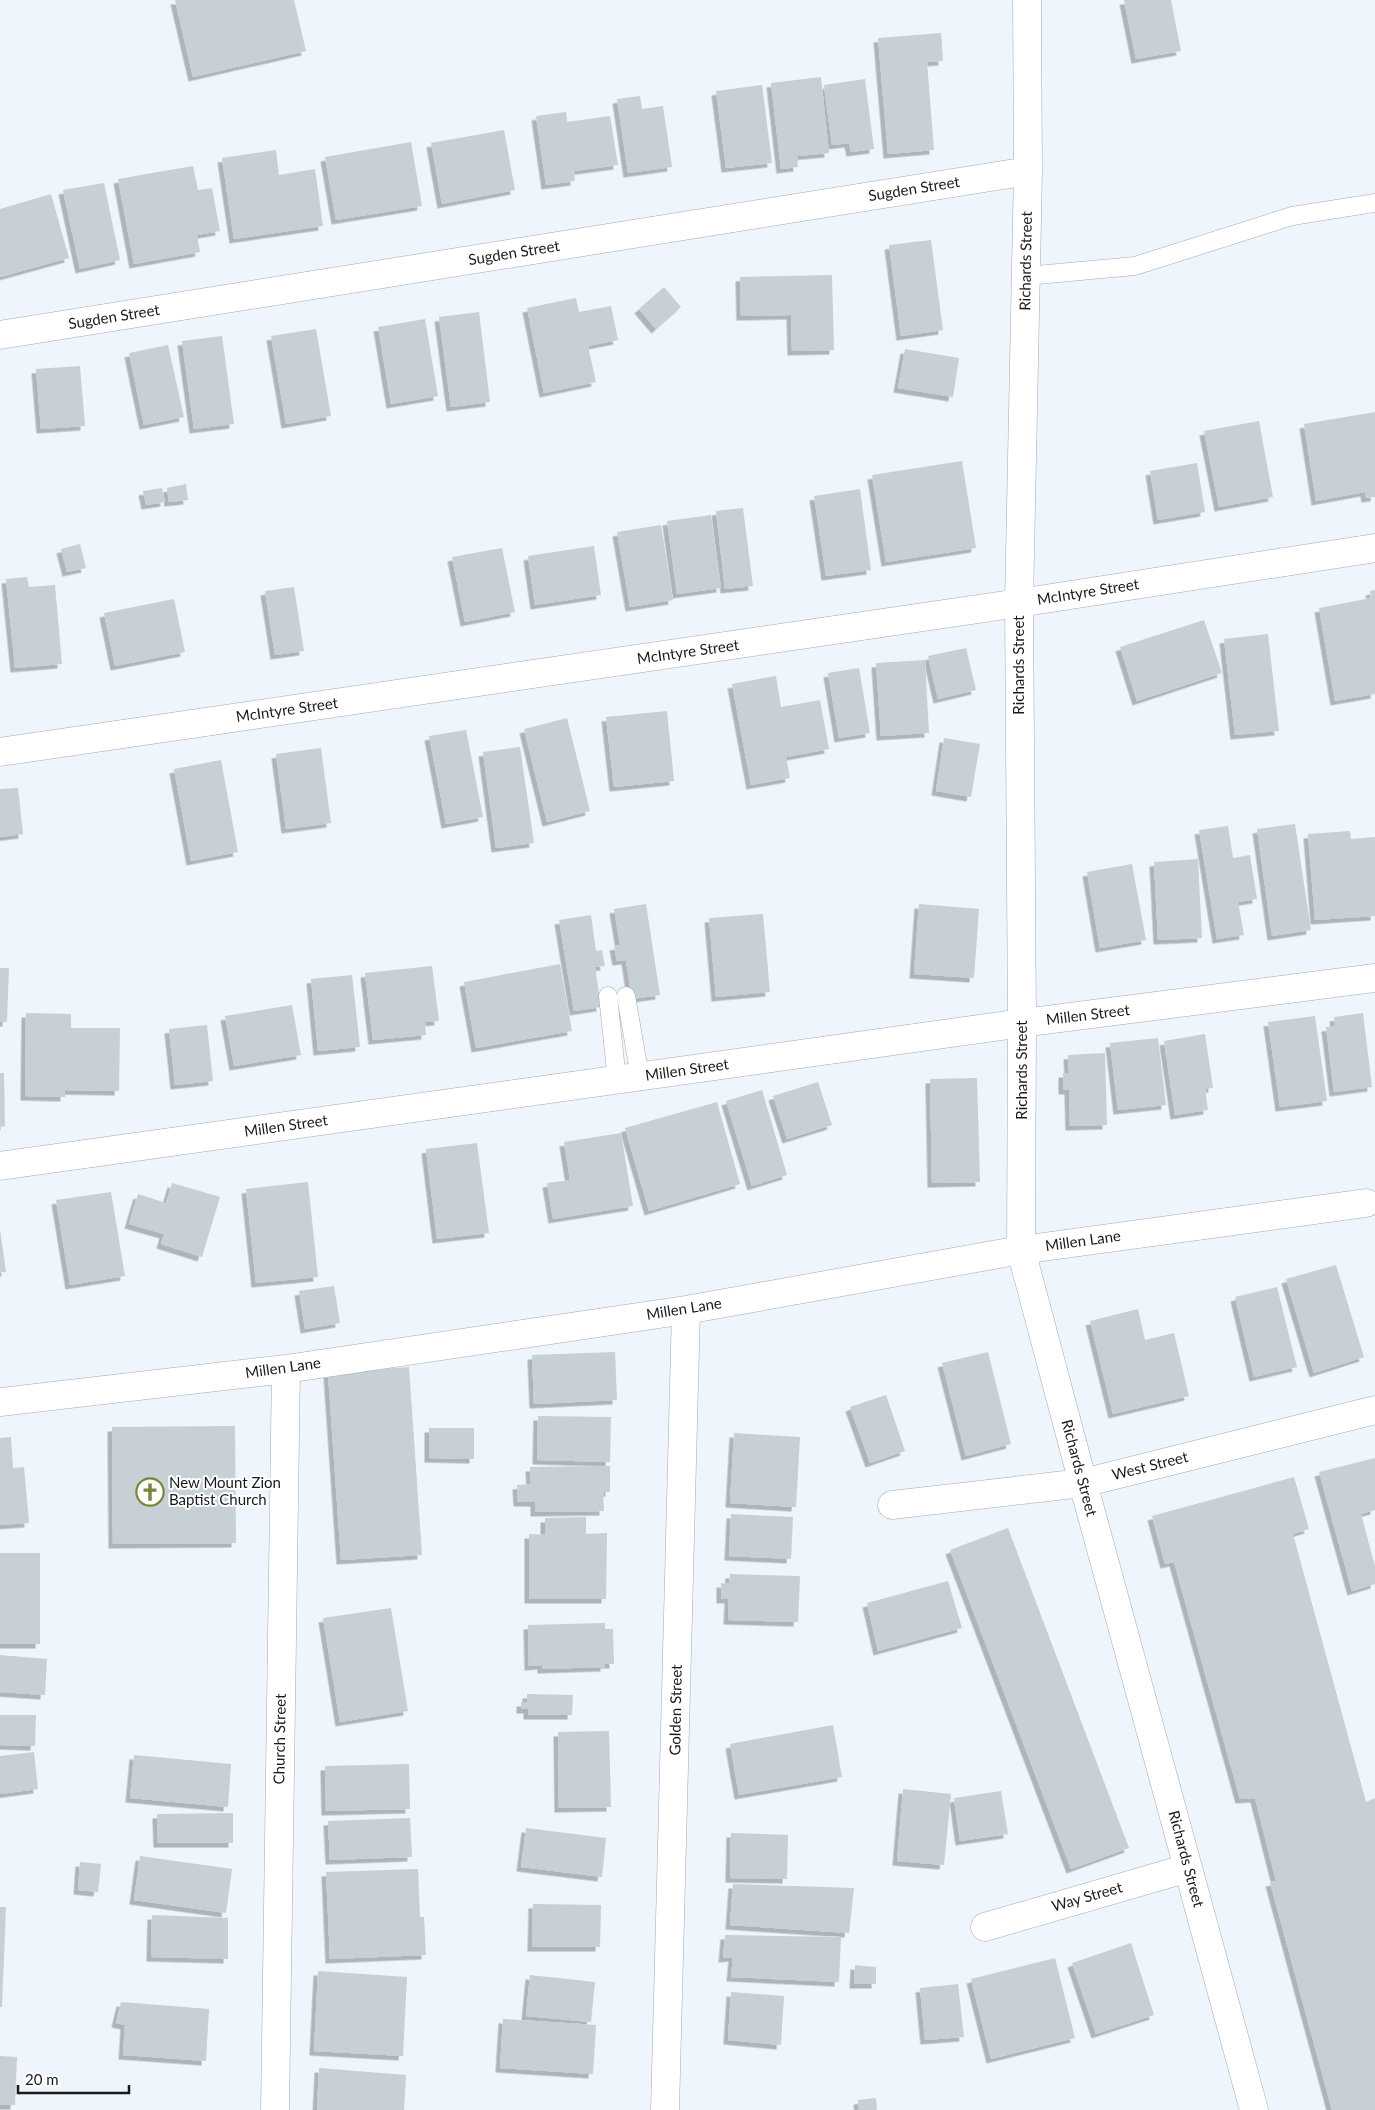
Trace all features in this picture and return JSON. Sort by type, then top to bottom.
[{"type":"street","name":"Richards Street","points":[[1027,0],[1028,171],[1019,603],[1022,1024],[1021,1250],[1082,1483],[1254,2110]]},
{"type":"street","name":"Sugden Street","points":[[0,336],[1028,171]]},
{"type":"street","name":"McIntyre Street","points":[[0,752],[1019,603],[1375,548]]},
{"type":"street","name":"Millen Street","points":[[0,1166],[1022,1024],[1375,978]]},
{"type":"street","name":"Millen Lane","points":[[0,1402],[286,1369],[686,1310],[1021,1250],[1366,1203]]},
{"type":"street","name":"Golden Street","points":[[665,2110],[686,1310]]},
{"type":"street","name":"Church Street","points":[[275,2110],[286,1369]]},
{"type":"street","name":"West Street","points":[[892,1505],[1082,1483],[1375,1410]]},
{"type":"street","name":"Way Street","points":[[985,1927],[1188,1868]]},
{"type":"lane","points":[[1026,276],[1135,266],[1292,216],[1375,203]]},
{"type":"lane","points":[[608,996],[629,1078]]},
{"type":"lane","points":[[626,996],[629,1078]]},
{"type":"building","points":[[175,0],[294,0],[306,51],[193,77]]},
{"type":"building","points":[[1124,0],[1171,0],[1181,51],[1136,59]]},
{"type":"building","points":[[941,33],[943,61],[927,62],[934,150],[888,154],[878,38]]},
{"type":"building","points":[[821,77],[829,153],[797,156],[798,167],[781,169],[771,83]]},
{"type":"building","points":[[865,79],[874,149],[851,152],[849,143],[832,145],[824,85]]},
{"type":"building","points":[[762,85],[772,163],[726,168],[716,91]]},
{"type":"building","points":[[640,96],[642,109],[663,106],[672,167],[628,173],[617,99]]},
{"type":"building","points":[[566,112],[567,122],[610,116],[618,165],[574,171],[575,181],[546,185],[536,116]]},
{"type":"building","points":[[504,130],[515,190],[442,204],[431,143]]},
{"type":"building","points":[[411,142],[422,206],[336,220],[325,157]]},
{"type":"building","points":[[276,150],[279,175],[315,169],[323,226],[234,239],[222,158]]},
{"type":"building","points":[[193,166],[198,190],[212,188],[220,231],[197,235],[200,252],[134,264],[118,179]]},
{"type":"building","points":[[104,183],[120,260],[80,269],[63,190]]},
{"type":"building","points":[[51,194],[69,258],[0,277],[0,209]]},
{"type":"building","points":[[931,240],[943,330],[901,336],[889,245]]},
{"type":"building","points":[[832,275],[834,350],[792,351],[791,315],[741,316],[740,277]]},
{"type":"building","points":[[664,287],[681,307],[656,329],[639,309]]},
{"type":"building","points":[[576,298],[579,312],[611,306],[618,340],[588,346],[596,382],[544,393],[527,308]]},
{"type":"building","points":[[479,312],[490,402],[451,407],[439,317]]},
{"type":"building","points":[[425,319],[438,396],[391,404],[378,327]]},
{"type":"building","points":[[316,329],[331,416],[286,424],[271,336]]},
{"type":"building","points":[[222,336],[234,424],[194,429],[182,341]]},
{"type":"building","points":[[168,345],[184,417],[144,425],[129,353]]},
{"type":"building","points":[[905,349],[959,358],[953,397],[898,388]]},
{"type":"building","points":[[80,366],[85,426],[41,429],[36,369]]},
{"type":"building","points":[[1375,412],[1375,497],[1366,498],[1365,492],[1316,501],[1304,424]]},
{"type":"building","points":[[1259,421],[1273,497],[1219,507],[1204,431]]},
{"type":"building","points":[[962,461],[976,548],[886,562],[872,475]]},
{"type":"building","points":[[1197,463],[1205,512],[1158,520],[1150,471]]},
{"type":"building","points":[[186,484],[188,500],[169,502],[167,488]]},
{"type":"building","points":[[162,488],[165,502],[146,505],[143,491]]},
{"type":"building","points":[[860,489],[871,570],[826,576],[814,496]]},
{"type":"building","points":[[743,508],[753,586],[725,589],[716,511]]},
{"type":"building","points":[[711,515],[721,588],[677,594],[667,521]]},
{"type":"building","points":[[661,525],[673,600],[630,607],[617,532]]},
{"type":"building","points":[[80,544],[86,568],[67,572],[61,549]]},
{"type":"building","points":[[594,546],[601,595],[535,605],[528,556]]},
{"type":"building","points":[[502,548],[515,612],[465,622],[452,557]]},
{"type":"building","points":[[27,577],[29,587],[55,585],[62,664],[15,668],[6,579]]},
{"type":"building","points":[[294,587],[304,651],[275,655],[265,591]]},
{"type":"building","points":[[1375,590],[1375,694],[1335,701],[1319,608],[1371,598],[1370,591]]},
{"type":"building","points":[[174,599],[185,652],[115,666],[104,613]]},
{"type":"building","points":[[1204,620],[1222,673],[1137,701],[1120,647]]},
{"type":"building","points":[[1268,634],[1279,731],[1235,735],[1224,639]]},
{"type":"building","points":[[966,648],[976,690],[938,699],[928,656]]},
{"type":"building","points":[[925,660],[929,733],[881,736],[876,663]]},
{"type":"building","points":[[859,668],[870,733],[839,738],[828,673]]},
{"type":"building","points":[[776,676],[781,707],[820,700],[829,749],[786,757],[790,778],[751,785],[732,684]]},
{"type":"building","points":[[667,711],[674,781],[614,787],[606,717]]},
{"type":"building","points":[[567,718],[590,811],[547,822],[524,729]]},
{"type":"building","points":[[466,730],[483,817],[446,824],[429,736]]},
{"type":"building","points":[[944,738],[980,744],[971,797],[936,791]]},
{"type":"building","points":[[520,747],[534,843],[496,848],[483,752]]},
{"type":"building","points":[[321,748],[331,823],[286,829],[276,754]]},
{"type":"building","points":[[221,760],[238,852],[191,861],[174,769]]},
{"type":"building","points":[[18,788],[23,834],[0,837],[0,789]]},
{"type":"building","points":[[1295,824],[1311,930],[1272,936],[1257,829]]},
{"type":"building","points":[[1228,826],[1233,858],[1250,855],[1257,899],[1238,902],[1244,935],[1217,939],[1199,830]]},
{"type":"building","points":[[1350,831],[1351,839],[1375,837],[1375,916],[1315,920],[1308,834]]},
{"type":"building","points":[[1198,859],[1202,938],[1158,940],[1154,862]]},
{"type":"building","points":[[1132,864],[1146,940],[1100,948],[1087,872]]},
{"type":"building","points":[[646,904],[660,995],[632,999],[626,960],[617,961],[614,946],[620,945],[614,909]]},
{"type":"building","points":[[919,904],[979,909],[974,978],[914,974]]},
{"type":"building","points":[[763,914],[770,992],[716,997],[709,918]]},
{"type":"building","points":[[591,915],[596,951],[602,950],[605,966],[595,967],[601,1007],[574,1011],[559,920]]},
{"type":"building","points":[[560,964],[572,1031],[476,1048],[464,982]]},
{"type":"building","points":[[432,966],[439,1021],[425,1022],[426,1035],[373,1040],[365,973]]},
{"type":"building","points":[[0,968],[9,968],[7,1022],[0,1022]]},
{"type":"building","points":[[352,975],[360,1047],[318,1051],[311,979]]},
{"type":"building","points":[[292,1005],[301,1055],[234,1066],[225,1016]]},
{"type":"building","points":[[26,1013],[71,1014],[71,1028],[120,1028],[119,1091],[65,1090],[65,1097],[25,1096]]},
{"type":"building","points":[[1363,1013],[1372,1087],[1334,1092],[1326,1027],[1335,1026],[1334,1017]]},
{"type":"building","points":[[1315,1016],[1327,1101],[1280,1107],[1268,1022]]},
{"type":"building","points":[[207,1025],[213,1081],[175,1085],[169,1029]]},
{"type":"building","points":[[1205,1034],[1213,1088],[1205,1089],[1208,1110],[1175,1115],[1164,1041]]},
{"type":"building","points":[[1158,1038],[1166,1105],[1118,1110],[1110,1043]]},
{"type":"building","points":[[1105,1053],[1107,1125],[1070,1126],[1069,1090],[1063,1090],[1063,1073],[1069,1073],[1068,1055]]},
{"type":"building","points":[[0,1073],[4,1073],[5,1126],[0,1127]]},
{"type":"building","points":[[977,1078],[980,1182],[932,1183],[930,1079]]},
{"type":"building","points":[[818,1082],[832,1125],[787,1139],[773,1096]]},
{"type":"building","points":[[762,1090],[787,1175],[752,1186],[726,1101]]},
{"type":"building","points":[[717,1102],[740,1184],[649,1211],[625,1128]]},
{"type":"building","points":[[621,1133],[633,1206],[553,1219],[547,1183],[570,1180],[564,1142]]},
{"type":"building","points":[[477,1143],[489,1233],[437,1239],[426,1149]]},
{"type":"building","points":[[308,1182],[318,1277],[256,1283],[246,1189]]},
{"type":"building","points":[[172,1183],[220,1197],[202,1257],[161,1244],[164,1234],[129,1224],[138,1194],[166,1203]]},
{"type":"building","points":[[111,1192],[125,1276],[70,1285],[56,1200]]},
{"type":"building","points":[[0,1229],[6,1272],[0,1272]]},
{"type":"building","points":[[1336,1265],[1364,1357],[1314,1373],[1286,1279]]},
{"type":"building","points":[[334,1286],[340,1323],[305,1329],[299,1291]]},
{"type":"building","points":[[1277,1287],[1297,1367],[1254,1377],[1235,1297]]},
{"type":"building","points":[[1138,1309],[1145,1340],[1174,1333],[1189,1396],[1113,1414],[1090,1321]]},
{"type":"building","points":[[615,1352],[617,1400],[534,1404],[532,1355]]},
{"type":"building","points":[[988,1352],[1011,1444],[966,1456],[942,1363]]},
{"type":"building","points":[[409,1367],[422,1555],[341,1560],[328,1373]]},
{"type":"building","points":[[886,1395],[905,1451],[870,1463],[850,1407]]},
{"type":"building","points":[[538,1416],[611,1417],[610,1462],[537,1460]]},
{"type":"building","points":[[235,1426],[236,1543],[113,1544],[112,1427]]},
{"type":"building","points":[[429,1428],[474,1428],[474,1459],[429,1458]]},
{"type":"building","points":[[734,1433],[800,1437],[796,1507],[730,1503]]},
{"type":"building","points":[[11,1437],[13,1468],[24,1467],[29,1523],[0,1525],[0,1438]]},
{"type":"building","points":[[1375,1458],[1375,1510],[1361,1514],[1375,1566],[1375,1584],[1352,1591],[1319,1472]]},
{"type":"building","points":[[610,1466],[610,1492],[603,1492],[604,1511],[535,1512],[535,1502],[518,1502],[517,1485],[531,1484],[530,1467]]},
{"type":"building","points":[[1294,1477],[1309,1529],[1293,1534],[1366,1802],[1375,1798],[1375,2110],[1332,2110],[1270,1882],[1276,1881],[1255,1798],[1240,1799],[1174,1562],[1165,1564],[1152,1516]]},
{"type":"building","points":[[731,1514],[793,1517],[791,1559],[729,1556]]},
{"type":"building","points":[[586,1517],[586,1534],[607,1533],[606,1599],[529,1599],[529,1534],[545,1535],[545,1518]]},
{"type":"building","points":[[1008,1528],[1129,1848],[1071,1869],[950,1550]]},
{"type":"building","points":[[0,1553],[40,1553],[40,1644],[0,1644]]},
{"type":"building","points":[[730,1574],[800,1576],[798,1622],[728,1620],[729,1599],[721,1599],[721,1583],[729,1584]]},
{"type":"building","points":[[948,1581],[962,1628],[878,1651],[867,1603]]},
{"type":"building","points":[[391,1608],[408,1711],[340,1722],[323,1618]]},
{"type":"building","points":[[605,1623],[605,1629],[613,1629],[614,1664],[605,1664],[605,1667],[542,1669],[542,1665],[529,1666],[528,1625]]},
{"type":"building","points":[[0,1655],[47,1659],[45,1695],[0,1692]]},
{"type":"building","points":[[527,1694],[573,1695],[572,1715],[528,1715],[528,1709],[521,1709],[521,1702],[527,1702]]},
{"type":"building","points":[[0,1715],[36,1715],[35,1746],[0,1745]]},
{"type":"building","points":[[833,1725],[842,1777],[739,1795],[730,1744]]},
{"type":"building","points":[[609,1731],[611,1807],[559,1808],[558,1732]]},
{"type":"building","points":[[34,1752],[38,1789],[0,1794],[0,1756]]},
{"type":"building","points":[[134,1755],[231,1764],[228,1807],[130,1798]]},
{"type":"building","points":[[409,1764],[410,1809],[326,1811],[325,1766]]},
{"type":"building","points":[[903,1789],[951,1794],[944,1865],[897,1861]]},
{"type":"building","points":[[1001,1791],[1008,1834],[960,1841],[954,1798]]},
{"type":"building","points":[[233,1813],[233,1843],[158,1843],[157,1814]]},
{"type":"building","points":[[410,1818],[412,1857],[330,1860],[328,1821]]},
{"type":"building","points":[[526,1828],[606,1838],[602,1877],[521,1867]]},
{"type":"building","points":[[731,1833],[788,1835],[787,1879],[730,1878]]},
{"type":"building","points":[[140,1856],[232,1869],[226,1913],[134,1900]]},
{"type":"building","points":[[80,1862],[101,1864],[98,1892],[78,1890]]},
{"type":"building","points":[[418,1869],[420,1917],[424,1917],[426,1955],[330,1959],[326,1872]]},
{"type":"building","points":[[733,1884],[854,1888],[849,1933],[730,1925]]},
{"type":"building","points":[[533,1904],[601,1905],[600,1947],[532,1947]]},
{"type":"building","points":[[0,1907],[6,1907],[2,2007],[0,2007]]},
{"type":"building","points":[[152,1915],[228,1918],[228,1959],[151,1957]]},
{"type":"building","points":[[725,1935],[841,1937],[839,1982],[731,1977],[733,1957],[723,1958]]},
{"type":"building","points":[[1131,1943],[1154,2015],[1096,2034],[1072,1963]]},
{"type":"building","points":[[1055,1958],[1075,2038],[991,2059],[971,1979]]},
{"type":"building","points":[[855,1965],[876,1967],[876,1984],[854,1984]]},
{"type":"building","points":[[318,1971],[407,1977],[403,2056],[314,2051]]},
{"type":"building","points":[[530,1975],[595,1982],[591,2022],[526,2016]]},
{"type":"building","points":[[958,1984],[964,2037],[925,2040],[920,1988]]},
{"type":"building","points":[[731,1992],[784,1996],[781,2045],[728,2040]]},
{"type":"building","points":[[121,2002],[209,2009],[206,2061],[123,2055],[125,2025],[116,2023]]},
{"type":"building","points":[[503,2019],[596,2025],[593,2074],[500,2068]]},
{"type":"building","points":[[0,2056],[17,2057],[15,2105],[0,2105]]},
{"type":"building","points":[[319,2068],[406,2075],[404,2110],[317,2110]]},
{"type":"building","points":[[876,2098],[877,2110],[859,2110],[858,2100]]},
{"type":"place","name":"New Mount Zion Baptist Church","points":[[150,1492]]}]
